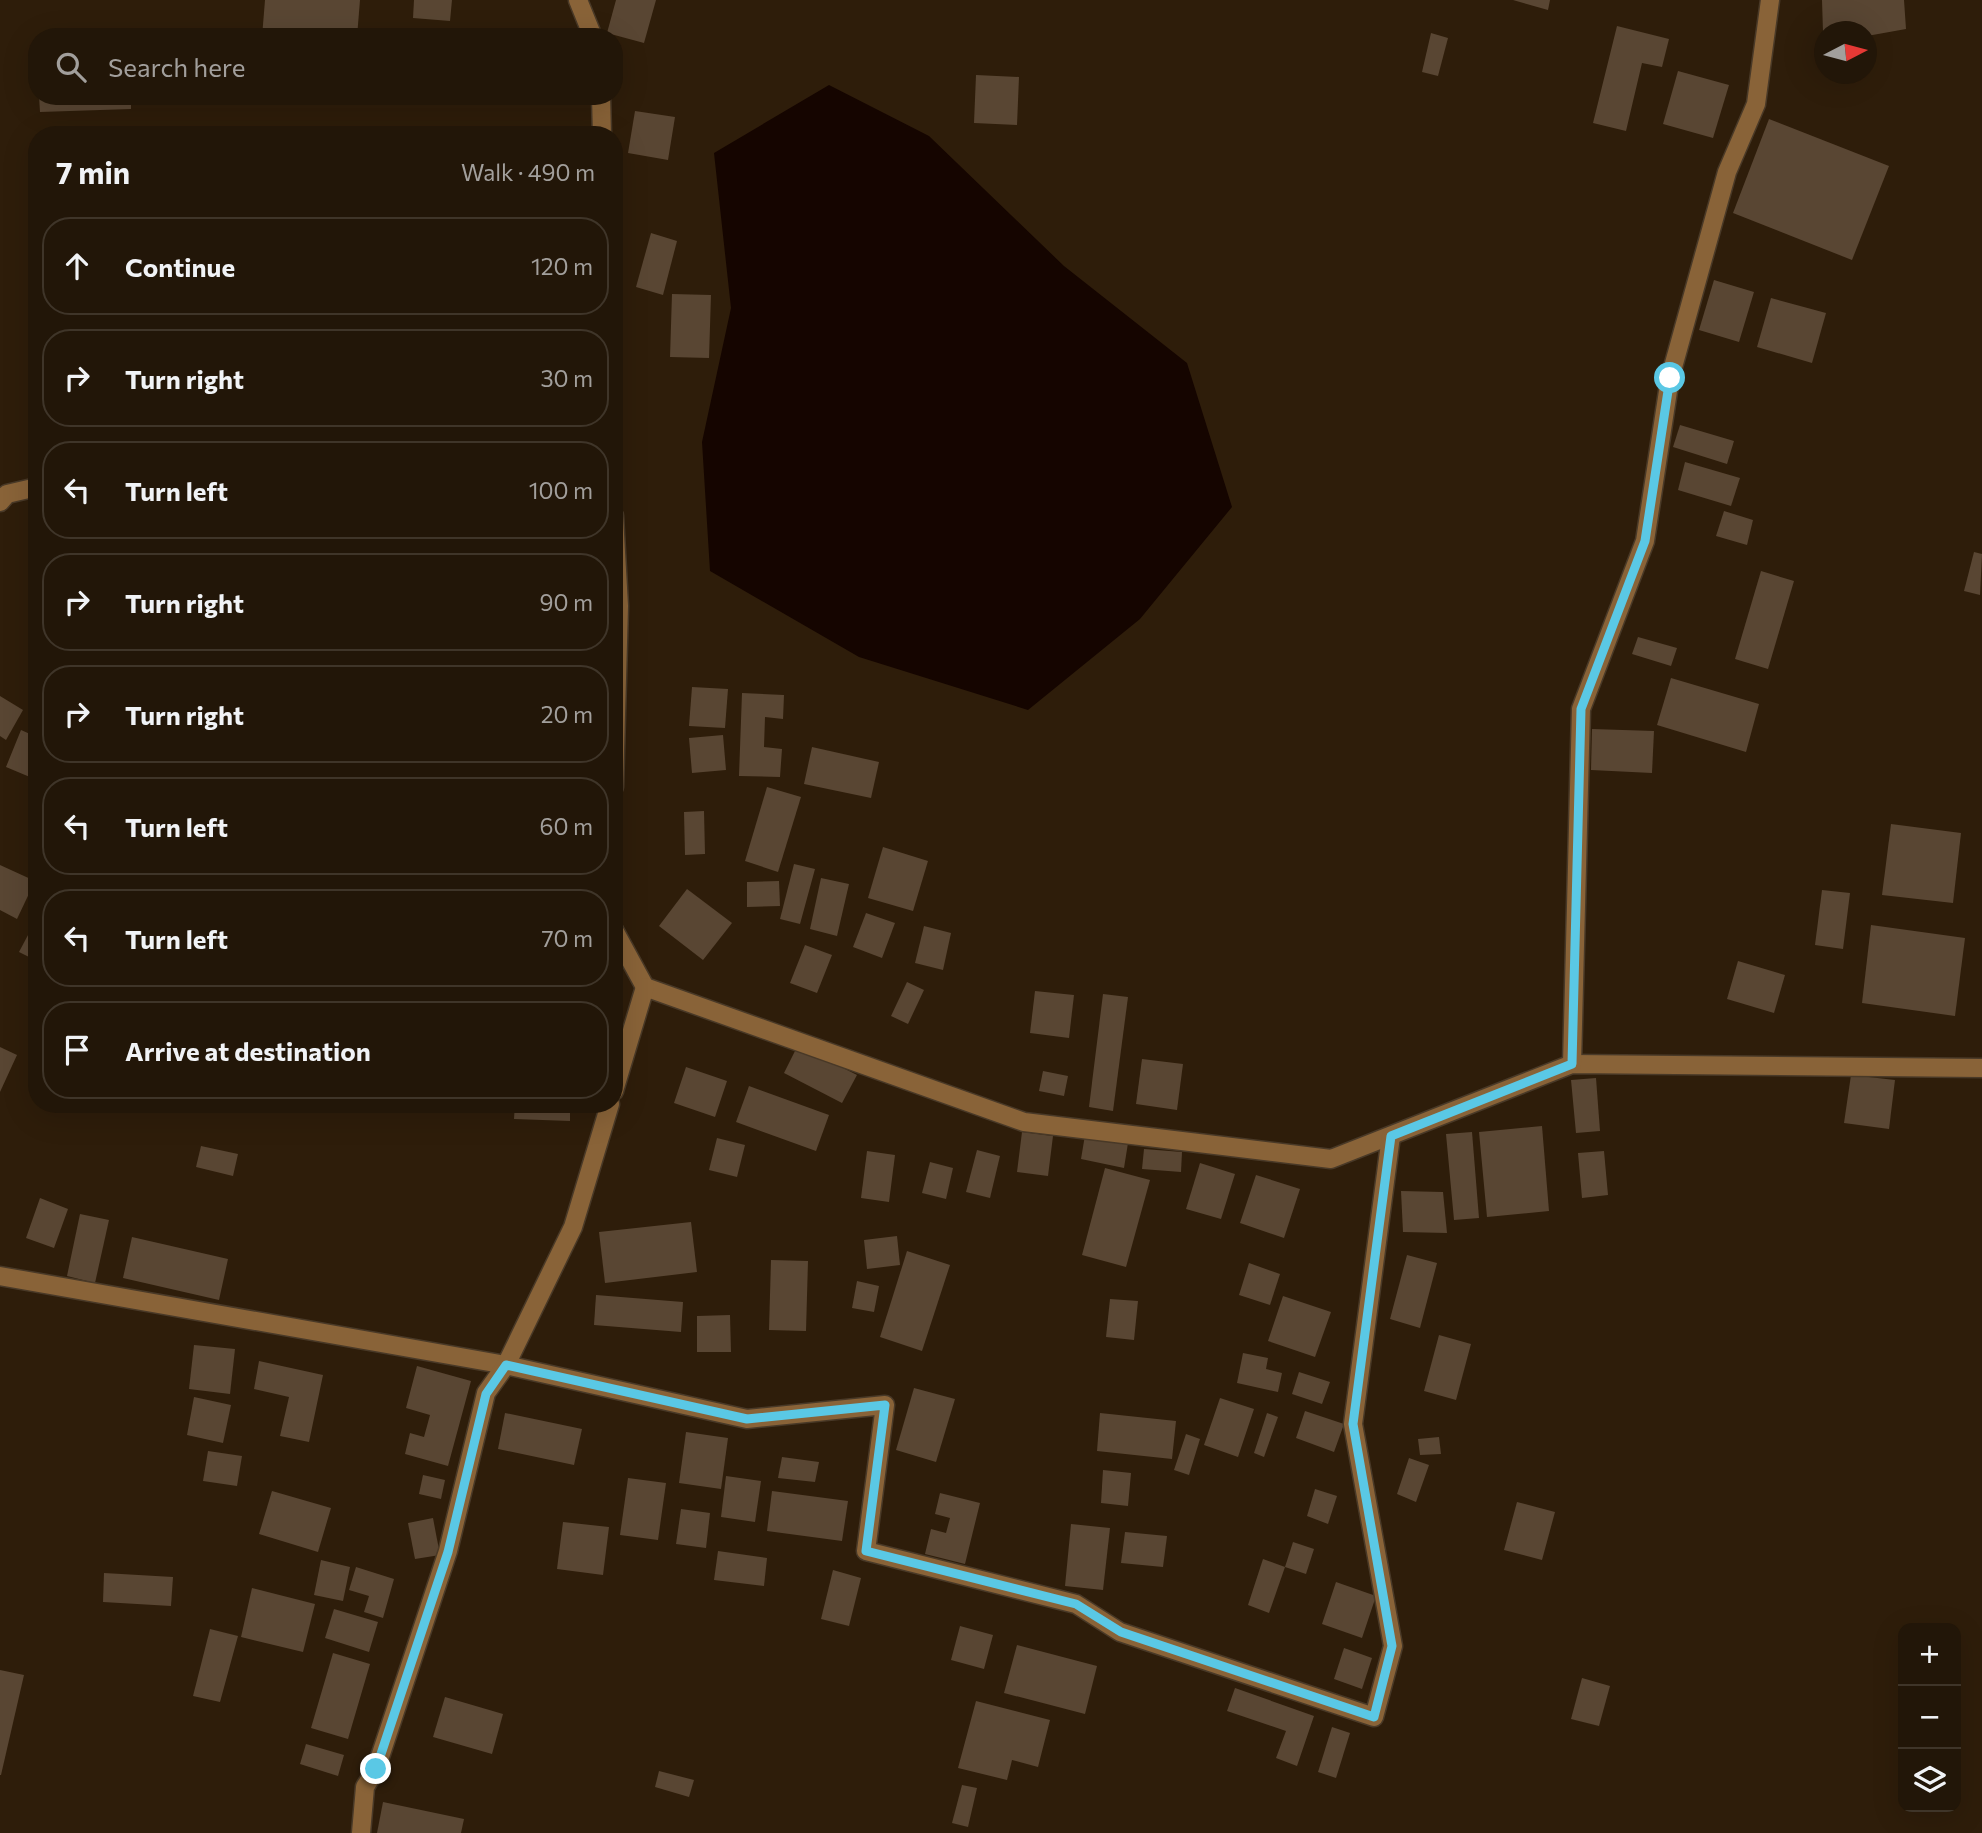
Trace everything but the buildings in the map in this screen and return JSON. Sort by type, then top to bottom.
[{"type":"street","points":[[578,0],[589,28]]},
{"type":"street","points":[[1572,1064],[1581,709],[1645,541],[1670,378],[1727,172],[1756,104],[1770,0]]},
{"type":"street","points":[[601,105],[602,126]]},
{"type":"street","points":[[0,502],[7,494],[28,488]]},
{"type":"street","points":[[623,947],[645,987],[1024,1122],[1331,1159],[1572,1064],[1982,1068]]},
{"type":"street","points":[[623,1061],[645,987]]},
{"type":"street","points":[[361,1833],[365,1787],[376,1769],[448,1552],[486,1394],[506,1365],[573,1227],[607,1113]]},
{"type":"street","points":[[0,1276],[506,1365],[747,1419],[885,1405],[866,1551],[1076,1604],[1121,1632],[1374,1717],[1392,1646],[1353,1424],[1391,1136]]},
{"type":"shaded area","points":[[829,85],[929,136],[1064,266],[1187,363],[1232,507],[1140,619],[1028,710],[859,657],[710,571],[702,442],[731,308],[714,153]]},
{"type":"route","points":[[376,1769],[448,1552],[486,1394],[506,1365],[747,1419],[885,1405],[866,1551],[1076,1604],[1121,1632],[1374,1717],[1392,1646],[1353,1424],[1391,1136],[1572,1064],[1581,709],[1645,541],[1670,378]]}]
